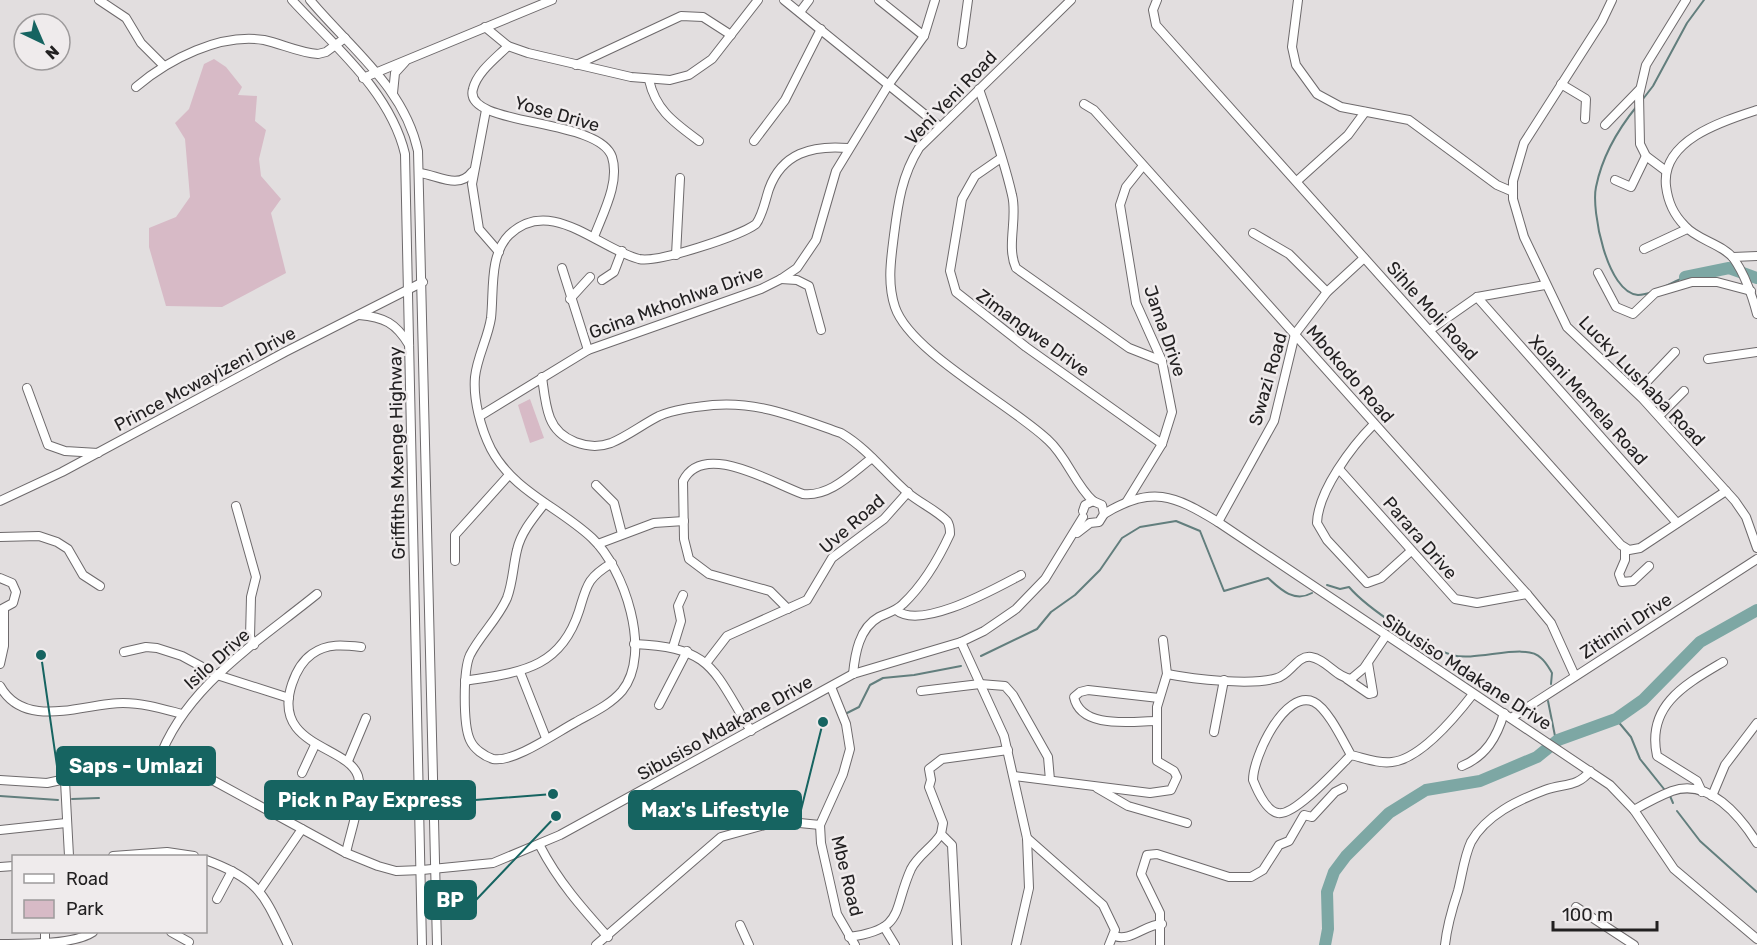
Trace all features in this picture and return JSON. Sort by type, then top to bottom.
[{"type":"street","points":[[99,0],[126,18],[141,43],[164,66]]},
{"type":"street","name":"Griffiths Mxenge Highway","points":[[292,0],[388,109],[405,154],[422,945]]},
{"type":"street","name":"Griffiths Mxenge Highway","points":[[310,0],[377,72],[393,93],[415,137],[420,173],[432,806],[437,869],[437,945]]},
{"type":"street","points":[[363,78],[552,0]]},
{"type":"street","points":[[485,27],[508,46],[649,80],[670,80],[689,75],[712,58],[758,0]]},
{"type":"street","points":[[784,0],[939,126]]},
{"type":"street","points":[[800,12],[809,0]]},
{"type":"street","points":[[879,0],[924,36]]},
{"type":"street","name":"Gcina Mkhohlwa Drive","points":[[480,416],[588,350],[781,279],[797,268],[816,240],[832,181],[848,148],[924,36],[935,0]]},
{"type":"street","points":[[962,44],[961,33],[968,0]]},
{"type":"street","name":"Veni Yeni Road","points":[[1071,0],[939,126],[919,148],[904,178],[890,274],[895,308],[912,336],[1048,440],[1061,456],[1076,482],[1094,501],[1102,505]]},
{"type":"street","name":"Sihle Moli Road","points":[[1157,0],[1153,10],[1156,25],[1625,549]]},
{"type":"street","points":[[1298,0],[1292,47],[1296,65],[1324,100],[1341,107],[1409,120],[1501,187],[1511,191],[1524,143],[1612,0]]},
{"type":"street","points":[[1666,171],[1646,156],[1640,144],[1639,93],[1646,65],[1686,0]]},
{"type":"street","points":[[576,64],[681,15],[703,17],[731,35]]},
{"type":"street","points":[[754,141],[773,119],[785,100],[821,29]]},
{"type":"street","points":[[136,87],[164,66],[199,50],[235,41],[261,40],[318,54],[334,47],[345,38]]},
{"type":"street","name":"Yose Drive","points":[[508,46],[480,76],[472,90],[476,103],[486,110],[583,133],[603,143],[612,157],[613,182],[594,237]]},
{"type":"street","points":[[393,93],[395,74],[410,58]]},
{"type":"street","points":[[649,80],[658,106],[668,118],[699,141]]},
{"type":"street","points":[[1562,84],[1586,99],[1585,119]]},
{"type":"street","points":[[979,89],[1013,195],[1015,214],[1013,254],[1016,268],[1129,348],[1162,361]]},
{"type":"street","points":[[1605,125],[1639,93]]},
{"type":"street","name":"Mbokodo Road","points":[[1084,104],[1094,110],[1527,594],[1551,623],[1575,676]]},
{"type":"street","points":[[486,110],[472,172],[479,229],[499,252]]},
{"type":"street","points":[[1757,110],[1701,132],[1683,145],[1666,171],[1671,209],[1687,229],[1734,260],[1751,291],[1757,314]]},
{"type":"street","points":[[1297,181],[1348,135],[1365,112]]},
{"type":"street","points":[[545,503],[520,538],[508,596],[496,620],[469,656],[465,681],[467,730],[470,739],[488,758],[508,759],[602,707],[621,692],[632,667],[634,644],[631,608],[612,563],[598,544],[509,475],[491,448],[480,416],[475,376],[488,333],[499,252],[509,235],[532,223],[551,221],[647,259],[676,255],[739,233],[756,224],[773,179],[785,161],[809,150],[848,148]]},
{"type":"street","points":[[1615,180],[1631,187],[1646,156]]},
{"type":"street","name":"Zimangwe Drive","points":[[1001,158],[975,176],[962,199],[950,271],[956,292],[1026,347],[1162,444]]},
{"type":"street","name":"Jama Drive","points":[[1123,503],[1162,444],[1172,412],[1162,361],[1136,303],[1120,205],[1126,188],[1143,167]]},
{"type":"street","points":[[420,173],[454,182],[466,179],[472,172]]},
{"type":"street","points":[[676,255],[680,178]]},
{"type":"street","name":"Lucky Lushaba Road","points":[[1511,191],[1524,237],[1567,327],[1637,392],[1726,491],[1742,510],[1757,548]]},
{"type":"street","points":[[1644,249],[1687,229]]},
{"type":"street","points":[[1253,233],[1289,254],[1327,292]]},
{"type":"street","points":[[602,280],[614,272],[622,251]]},
{"type":"street","points":[[1734,260],[1757,256]]},
{"type":"street","name":"Swazi Road","points":[[1218,522],[1274,421],[1295,334],[1327,292],[1364,258]]},
{"type":"street","points":[[562,268],[588,350]]},
{"type":"street","points":[[1598,273],[1613,304],[1633,314],[1655,293],[1692,282],[1717,282],[1751,291]]},
{"type":"street","points":[[570,299],[590,277]]},
{"type":"street","points":[[781,279],[797,280],[808,286],[821,330]]},
{"type":"street","name":"Prince Mcwayizeni Drive","points":[[0,501],[100,453],[356,315],[423,282]]},
{"type":"street","points":[[1430,330],[1477,297],[1545,285]]},
{"type":"street","name":"Xolani Memela Road","points":[[1477,297],[1677,523]]},
{"type":"street","points":[[356,315],[376,316],[390,321],[410,346]]},
{"type":"street","points":[[1637,392],[1675,352]]},
{"type":"street","points":[[1708,358],[1757,352]]},
{"type":"street","points":[[542,377],[550,420],[562,434],[580,444],[597,447],[611,443],[661,416],[676,411],[749,404],[841,433],[908,492],[946,520],[950,531],[942,549],[915,590],[896,610],[878,618],[865,628],[855,658],[853,674]]},
{"type":"street","points":[[27,388],[48,445],[65,451],[100,453]]},
{"type":"street","points":[[1659,416],[1684,392]]},
{"type":"street","points":[[1374,424],[1349,451],[1321,504],[1317,524],[1363,580],[1371,583],[1381,578],[1411,551]]},
{"type":"street","points":[[788,609],[770,591],[719,578],[699,568],[689,559],[686,549],[683,481],[691,471],[704,463],[716,462],[728,464],[807,494],[833,488],[872,458]]},
{"type":"street","name":"Parara Drive","points":[[1339,469],[1449,594],[1461,602],[1477,603],[1527,594]]},
{"type":"street","points":[[456,561],[455,535],[509,475]]},
{"type":"street","name":"Veni Yeni Road","points":[[1076,482],[1083,514]]},
{"type":"street","points":[[596,485],[614,503],[622,534]]},
{"type":"street","points":[[1649,566],[1633,581],[1622,582],[1619,574],[1625,561],[1625,549],[1640,548],[1726,491]]},
{"type":"street","name":"Uve Road","points":[[707,663],[727,636],[807,600],[832,558],[884,519],[908,492]]},
{"type":"street","name":"Sibusiso Mdakane Drive","points":[[1104,514],[1123,503],[1144,496],[1169,495],[1218,522],[1386,637],[1610,785],[1634,810],[1674,869],[1757,939]]},
{"type":"street","points":[[1094,501],[1085,505],[1083,514],[1090,523],[1099,522],[1104,514],[1102,505]]},
{"type":"street","name":"Sibusiso Mdakane Drive","points":[[1102,505],[1123,503]]},
{"type":"street","points":[[236,506],[256,577],[251,597],[250,637],[254,645]]},
{"type":"street","name":"Sibusiso Mdakane Drive","points":[[1066,547],[1083,514]]},
{"type":"street","points":[[598,544],[654,523],[684,521]]},
{"type":"street","name":"Sibusiso Mdakane Drive","points":[[0,780],[23,783],[65,781],[140,763],[158,762],[205,776],[346,853],[396,871],[493,863],[540,846],[853,674],[961,642],[984,631],[1016,609],[1045,579],[1077,532],[1090,523]]},
{"type":"street","points":[[0,537],[39,536],[61,543],[71,554],[75,565],[83,575],[100,586]]},
{"type":"street","name":"Zitinini Drive","points":[[1507,716],[1575,676],[1757,559]]},
{"type":"street","points":[[465,681],[520,672],[543,662],[566,642],[588,582],[612,563]]},
{"type":"street","points":[[896,610],[903,615],[915,615],[957,606],[1021,575]]},
{"type":"street","points":[[0,578],[12,583],[16,592],[13,603],[2,609],[4,646],[0,664]]},
{"type":"street","name":"Isilo Drive","points":[[158,762],[164,744],[182,714],[217,675],[317,594]]},
{"type":"street","points":[[673,647],[681,621],[678,606],[683,595]]},
{"type":"street","points":[[1347,678],[1356,676],[1386,637]]},
{"type":"street","points":[[1014,776],[1161,793],[1174,787],[1177,777],[1173,771],[1157,760],[1159,698],[1167,674],[1164,640]]},
{"type":"street","points":[[961,642],[1008,750],[1027,838],[1029,888],[1016,945]]},
{"type":"street","points":[[634,644],[673,647],[687,651],[707,663],[751,731]]},
{"type":"street","points":[[346,853],[359,784],[355,769],[348,761],[315,744],[301,732],[294,720],[289,698],[295,676],[305,659],[329,646],[361,647]]},
{"type":"street","points":[[124,652],[157,648],[182,656],[217,675],[289,698]]},
{"type":"street","points":[[659,705],[687,651]]},
{"type":"street","points":[[1167,674],[1224,680],[1276,679],[1286,675],[1302,658],[1308,657],[1319,660],[1369,694],[1373,693],[1368,663]]},
{"type":"street","points":[[1702,792],[1700,784],[1694,779],[1660,759],[1656,741],[1662,712],[1668,700],[1723,662]]},
{"type":"street","points":[[520,672],[546,738]]},
{"type":"street","points":[[1214,732],[1224,680]]},
{"type":"street","points":[[921,691],[980,684],[1003,685],[1011,692],[1048,757],[1050,780]]},
{"type":"street","points":[[0,686],[16,704],[35,710],[70,712],[122,703],[182,714]]},
{"type":"street","name":"Mbe Road","points":[[831,687],[846,724],[850,749],[843,774],[820,825],[834,904],[849,937],[874,933],[884,927],[896,914],[914,864],[941,834]]},
{"type":"street","points":[[1157,721],[1101,720],[1087,714],[1076,703],[1074,697],[1088,690],[1159,698]]},
{"type":"street","points":[[1351,754],[1296,807],[1283,813],[1276,813],[1269,808],[1253,780],[1256,767],[1276,722],[1288,706],[1295,701],[1305,699],[1318,705],[1351,754],[1384,762],[1404,760],[1419,750],[1458,714],[1473,694]]},
{"type":"street","points":[[1462,766],[1490,746],[1507,716]]},
{"type":"street","points":[[348,761],[366,718]]},
{"type":"street","points":[[1712,796],[1725,765],[1757,723]]},
{"type":"street","points":[[302,773],[315,744]]},
{"type":"street","points":[[957,945],[952,845],[941,834],[943,823],[929,787],[932,780],[929,769],[933,764],[951,757],[1008,750]]},
{"type":"street","points":[[1445,945],[1447,926],[1469,849],[1476,835],[1497,813],[1546,789],[1572,785],[1582,780],[1590,771]]},
{"type":"street","points":[[65,781],[69,855]]},
{"type":"street","points":[[1095,786],[1128,806],[1187,823]]},
{"type":"street","points":[[1160,945],[1162,924],[1160,913],[1141,874],[1147,855],[1157,854],[1229,877],[1251,877],[1263,870],[1279,845],[1289,841],[1304,815],[1312,818],[1335,792],[1343,788]]},
{"type":"street","points":[[1634,810],[1672,791],[1685,789],[1702,792],[1712,796],[1738,814],[1757,843]]},
{"type":"street","points":[[597,945],[721,837],[739,830],[779,821],[820,825]]},
{"type":"street","points":[[0,830],[66,823]]},
{"type":"street","points":[[260,890],[302,829]]},
{"type":"street","points":[[1027,838],[1103,905],[1113,923],[1115,936],[1109,945]]},
{"type":"street","points":[[540,846],[551,869],[572,898],[608,937]]},
{"type":"street","points":[[152,855],[176,852],[190,855]]},
{"type":"street","points":[[207,860],[232,871],[260,890],[288,945]]},
{"type":"street","points":[[217,899],[232,871]]},
{"type":"street","points":[[1576,906],[1634,945]]},
{"type":"street","points":[[1115,936],[1124,938],[1150,924],[1162,924]]},
{"type":"street","points":[[740,925],[749,945]]},
{"type":"street","name":"Mbe Road","points":[[884,927],[895,945]]},
{"type":"street","points":[[0,944],[72,942],[92,933]]},
{"type":"street","points":[[173,933],[189,942]]},
{"type":"street","points":[[849,937],[855,945]]},
{"type":"green space","points":[[214,59],[226,67],[242,87],[238,95],[257,96],[255,121],[266,130],[259,159],[261,176],[281,199],[271,213],[286,273],[222,307],[166,306],[149,247],[149,228],[176,217],[190,197],[185,139],[175,123],[189,109],[204,64]]},
{"type":"green space","points":[[530,399],[544,438],[530,443],[518,405]]},
{"type":"waterway","points":[[1643,99],[1653,86],[1687,23],[1704,0]]},
{"type":"waterway","points":[[1637,106],[1612,144],[1602,165],[1596,187],[1596,213],[1604,249],[1618,281],[1627,291],[1638,295],[1656,291],[1685,277]]},
{"type":"waterway","points":[[1685,277],[1729,268],[1757,278]]},
{"type":"waterway","points":[[981,656],[1037,629],[1051,612],[1075,595],[1100,570],[1122,538],[1140,527],[1176,521],[1200,531],[1224,591],[1268,578],[1293,596],[1305,596],[1312,593]]},
{"type":"waterway","points":[[1327,585],[1340,589],[1349,587],[1357,596],[1397,626],[1427,644],[1452,655],[1474,656],[1513,652],[1534,654],[1543,660],[1552,673],[1551,684]]},
{"type":"waterway","points":[[1325,945],[1328,929],[1327,892],[1334,872],[1346,856],[1389,813],[1426,790],[1480,781],[1537,757],[1558,740],[1616,719],[1643,700],[1700,642],[1757,610]]},
{"type":"waterway","points":[[847,713],[859,707],[870,685],[883,678],[961,666]]},
{"type":"waterway","points":[[1548,701],[1556,741]]},
{"type":"waterway","points":[[1616,719],[1631,737],[1640,759],[1664,789]]},
{"type":"waterway","points":[[0,796],[58,800]]},
{"type":"waterway","points":[[1670,796],[1673,803]]},
{"type":"waterway","points":[[72,799],[99,798]]},
{"type":"waterway","points":[[1677,811],[1700,841],[1757,892]]},
{"type":"place","name":"Saps - Umlazi","points":[[41,655]]},
{"type":"place","name":"Max's Lifestyle","points":[[823,722]]},
{"type":"place","name":"Pick n Pay Express","points":[[553,794]]},
{"type":"place","name":"BP","points":[[556,816]]}]
